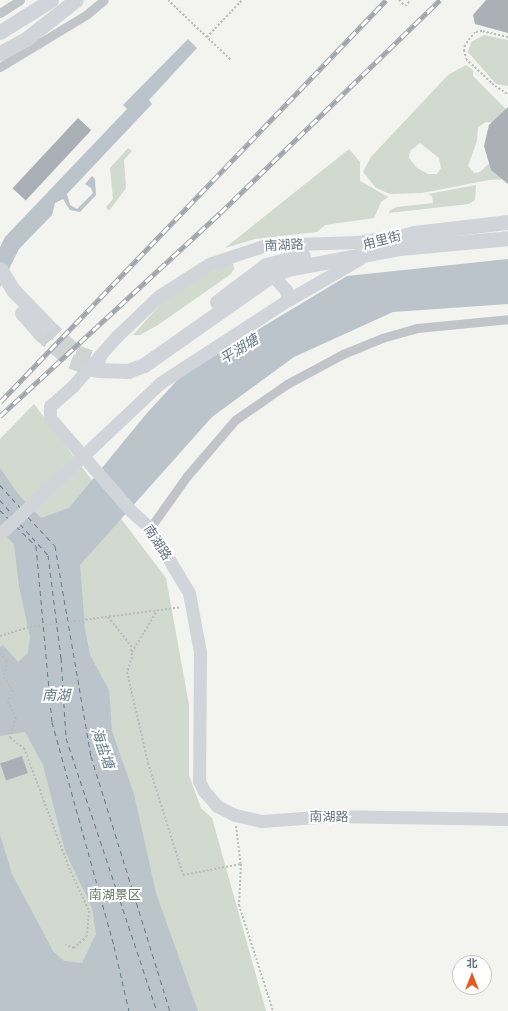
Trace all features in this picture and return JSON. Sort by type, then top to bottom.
[{"type":"main road","points":[[0,32],[51,0]]},
{"type":"main road","points":[[0,53],[26,39],[76,0]]},
{"type":"main road","name":"甪里街","points":[[265,270],[414,233],[508,222]]},
{"type":"main road","name":"甪里街","points":[[265,270],[437,244],[508,238]]},
{"type":"main road","points":[[0,269],[14,291],[42,327],[0,286]]},
{"type":"main road","points":[[101,366],[120,364],[146,354],[265,270]]},
{"type":"street","points":[[0,13],[20,0]]},
{"type":"street","points":[[0,67],[86,15],[104,0]]},
{"type":"street","name":"南湖路","points":[[414,233],[357,242],[266,245],[209,264],[186,277],[159,296],[116,337],[73,386],[50,406],[50,418],[132,511],[150,528],[189,593],[200,652],[199,781],[204,791],[217,806],[235,815],[262,821],[330,816],[508,819]]},
{"type":"street","points":[[257,248],[265,270],[286,290],[288,300]]},
{"type":"street","points":[[0,534],[42,492],[160,383],[288,300],[344,266],[374,253]]},
{"type":"street","points":[[150,528],[187,476],[235,420],[287,384],[343,354],[382,338],[417,328],[508,319]]},
{"type":"path","points":[[168,0],[231,60]]},
{"type":"path","points":[[207,37],[242,0]]},
{"type":"path","points":[[399,0],[405,6],[411,0]]},
{"type":"path","points":[[508,37],[482,30],[475,32],[465,45],[464,50],[466,58],[495,86],[508,94]]},
{"type":"path","points":[[0,636],[30,627],[192,606]]},
{"type":"path","points":[[132,653],[158,610]]},
{"type":"path","points":[[108,617],[123,632],[132,645],[132,653],[127,672],[148,763],[183,875],[241,864]]},
{"type":"path","points":[[0,653],[7,662],[4,677],[12,690],[8,702],[16,717],[10,738],[24,748],[69,868],[89,911],[87,936],[74,948],[66,944]]},
{"type":"path","points":[[235,815],[241,864],[238,905],[273,1011]]},
{"type":"green space","points":[[484,35],[508,40],[508,86],[496,84],[468,52],[471,42]]},
{"type":"green space","points":[[466,65],[473,70],[473,76],[508,111],[497,123],[486,122],[478,127],[477,141],[468,166],[474,173],[480,172],[496,157],[508,179],[489,180],[422,193],[390,194],[376,188],[363,172],[370,158],[448,75]],"holes":[[[420,143],[439,158],[441,168],[437,174],[428,174],[417,168],[409,158],[410,151]]]},
{"type":"green space","points":[[128,148],[132,151],[124,160],[126,188],[109,211],[106,207],[113,199],[110,168]]},
{"type":"green space","points":[[349,149],[360,162],[360,181],[388,197],[381,202],[374,218],[325,225],[317,232],[255,239],[225,248]]},
{"type":"green space","points":[[476,185],[475,200],[469,204],[389,213],[390,210],[397,207],[433,203],[432,196],[428,194]]},
{"type":"green space","points":[[226,262],[233,264],[234,269],[231,274],[158,325],[140,335],[133,335],[165,299],[215,265]]},
{"type":"green space","name":"南湖景区","points":[[34,404],[166,578],[189,705],[189,775],[201,808],[212,818],[266,1011],[0,1011],[0,439]]},
{"type":"water","points":[[188,39],[197,48],[149,100],[152,104],[67,194],[70,205],[77,209],[93,193],[91,188],[85,184],[92,176],[95,179],[96,195],[80,212],[70,210],[63,199],[55,203],[52,215],[19,249],[0,287],[0,247],[5,237],[127,109],[123,105]]},
{"type":"water","points":[[508,259],[508,304],[393,312],[294,357],[212,417],[80,565],[85,629],[90,655],[109,690],[112,731],[134,794],[156,893],[198,1011],[0,1011],[0,835],[12,874],[53,951],[64,961],[82,963],[96,934],[92,908],[65,851],[43,765],[25,732],[0,736],[0,647],[3,645],[18,662],[28,653],[30,637],[19,586],[14,544],[0,531],[0,468],[18,494],[41,518],[69,508],[147,413],[181,376],[347,276]]},
{"type":"building","points":[[486,0],[508,0],[508,33],[475,24],[473,15]]},
{"type":"building","points":[[508,107],[508,184],[491,170],[484,146],[489,125]]},
{"type":"building","points":[[78,118],[91,130],[26,200],[13,188]]},
{"type":"building","points":[[22,756],[28,773],[6,781],[0,763]]},
{"type":"ferry route","points":[[0,485],[20,507]]},
{"type":"ferry route","points":[[0,500],[12,514]]},
{"type":"ferry route","points":[[0,510],[8,518]]},
{"type":"ferry route","points":[[28,517],[55,546],[91,756],[170,1011]]},
{"type":"ferry route","points":[[20,524],[48,555],[61,658],[66,738],[157,1011]]},
{"type":"ferry route","points":[[16,526],[36,546],[52,722],[114,946],[129,1011]]},
{"type":"tunnel","points":[[46,324],[76,352],[105,362]]},
{"type":"tunnel","points":[[38,331],[71,361],[97,370]]},
{"type":"railway","points":[[0,402],[386,0]]},
{"type":"railway","points":[[0,416],[220,213],[440,0]]},
{"type":"water label","name":"平湖塘","points":[[239,349]]},
{"type":"water label","name":"南湖","points":[[56,695]]},
{"type":"water label","name":"海盐塘","points":[[103,748]]}]
